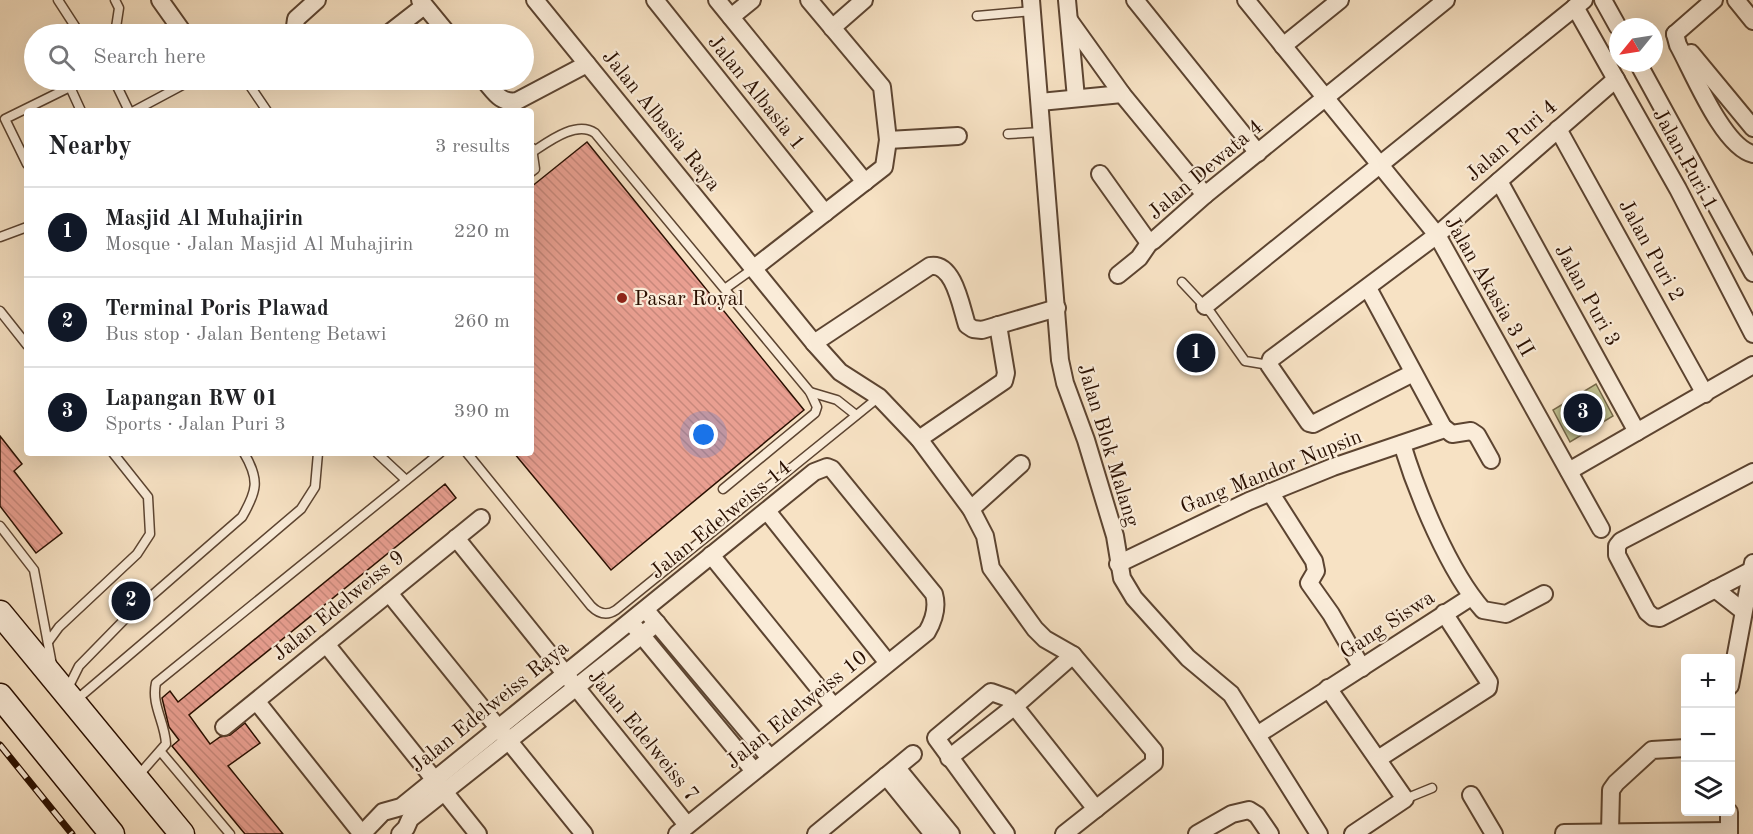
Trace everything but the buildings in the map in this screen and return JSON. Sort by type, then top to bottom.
[{"type":"main road","points":[[0,613],[182,834]]},
{"type":"main road","points":[[0,696],[112,834]]},
{"type":"street","points":[[160,0],[177,24]]},
{"type":"street","points":[[295,24],[296,19],[317,0]]},
{"type":"street","name":"Jalan Albasia Raya","points":[[535,0],[814,343],[840,372],[879,397],[919,439],[972,509],[985,536],[991,568],[1035,629],[1045,639],[1073,655]]},
{"type":"street","name":"Jalan Albasia 1","points":[[655,0],[825,213]]},
{"type":"street","points":[[717,0],[865,182]]},
{"type":"street","points":[[731,17],[752,0]]},
{"type":"street","points":[[754,268],[886,165],[888,147],[880,84],[809,0]]},
{"type":"street","points":[[832,27],[864,0]]},
{"type":"street","points":[[1067,0],[1076,98]]},
{"type":"street","points":[[1135,0],[1258,153]]},
{"type":"street","name":"Jalan Akasia 3 II","points":[[1247,0],[1437,235],[1601,529]]},
{"type":"street","points":[[1283,46],[1340,0]]},
{"type":"street","name":"Jalan Dewata 4","points":[[1100,174],[1149,242],[1446,0]]},
{"type":"street","points":[[1603,0],[1613,18]]},
{"type":"street","points":[[1675,34],[1714,0]]},
{"type":"street","points":[[1736,0],[1753,21]]},
{"type":"street","points":[[399,24],[422,3],[440,24]]},
{"type":"street","points":[[1205,306],[1580,3]]},
{"type":"street","name":"Jalan Puri 1","points":[[1580,3],[1616,79],[1678,189],[1753,334]]},
{"type":"street","name":"Jalan Blok Malang","points":[[1032,5],[1060,360],[1065,383],[1086,440],[1115,536],[1122,578],[1134,598],[1200,670],[1231,694],[1319,834]]},
{"type":"street","points":[[1069,20],[1122,94],[1205,195]]},
{"type":"street","points":[[1675,34],[1753,128]]},
{"type":"street","points":[[1675,34],[1678,45],[1720,123],[1734,142],[1753,154]]},
{"type":"street","points":[[492,90],[503,104],[517,101],[587,64]]},
{"type":"street","points":[[1643,72],[1753,273]]},
{"type":"street","name":"Jalan Puri 4","points":[[1270,362],[1437,235],[1616,79]]},
{"type":"street","points":[[1040,102],[1122,94]]},
{"type":"street","name":"Jalan Puri 2","points":[[1558,129],[1705,394]]},
{"type":"street","points":[[888,147],[958,136]]},
{"type":"street","name":"Jalan Puri 3","points":[[1499,181],[1637,432]]},
{"type":"street","points":[[1118,274],[1138,258],[1149,242]]},
{"type":"street","points":[[814,343],[930,266],[938,265],[945,268],[967,325],[973,329],[982,330],[1057,308]]},
{"type":"street","points":[[1368,288],[1443,427],[1452,434],[1471,431],[1477,435],[1491,460]]},
{"type":"street","points":[[919,439],[1004,381],[1006,373],[998,325]]},
{"type":"street","points":[[1270,362],[1309,423],[1313,424],[1413,373]]},
{"type":"street","points":[[1569,471],[1753,365]]},
{"type":"street","name":"Gang Mandor Nupsin","points":[[1118,564],[1270,492],[1439,431],[1443,427]]},
{"type":"street","points":[[1402,444],[1420,497],[1471,597],[1483,610],[1499,615],[1544,594]]},
{"type":"street","points":[[972,509],[1021,464]]},
{"type":"street","name":"Jalan Edelweiss 14","points":[[645,609],[814,472],[827,467],[837,472],[934,594],[935,613]]},
{"type":"street","points":[[1750,478],[1617,546],[1617,555],[1647,612],[1653,617],[1660,618],[1716,589],[1751,566]]},
{"type":"street","points":[[1270,492],[1314,561],[1316,571],[1309,584],[1331,614],[1362,668]]},
{"type":"street","points":[[767,511],[888,663]]},
{"type":"street","name":"Jalan Edelweiss 9","points":[[224,728],[481,518]]},
{"type":"street","name":"Jalan Edelweiss 7","points":[[456,538],[577,688],[682,830]]},
{"type":"street","points":[[711,555],[834,706]]},
{"type":"street","points":[[1735,661],[1751,566]]},
{"type":"street","points":[[1716,589],[1743,611]]},
{"type":"street","points":[[389,593],[584,834]]},
{"type":"street","name":"Gang Siswa","points":[[1257,735],[1471,597]]},
{"type":"street","points":[[645,609],[770,758]]},
{"type":"street","name":"Jalan Edelweiss Raya","points":[[400,834],[410,819],[440,786],[498,728],[645,609]]},
{"type":"street","name":"Jalan Edelweiss 10","points":[[682,830],[927,632],[935,613]]},
{"type":"street","points":[[1378,759],[1488,688],[1489,682],[1444,613]]},
{"type":"street","points":[[630,621],[754,771]]},
{"type":"street","name":"Jalan Edelweiss Raya","points":[[362,834],[382,812],[401,807],[440,786],[509,742],[657,623]]},
{"type":"street","points":[[326,644],[478,834]]},
{"type":"street","points":[[949,758],[1015,706],[1073,655],[1155,754],[1154,762],[1064,834]]},
{"type":"street","points":[[1328,688],[1405,799],[1353,834]]},
{"type":"street","points":[[1006,834],[938,742],[938,735],[987,694],[1001,693],[1015,706],[1096,808]]},
{"type":"street","points":[[257,702],[362,834]]},
{"type":"street","points":[[1610,832],[1613,786],[1652,750],[1681,748]]},
{"type":"street","points":[[816,834],[913,754]]},
{"type":"street","points":[[892,772],[933,834]]},
{"type":"street","points":[[892,772],[951,834]]},
{"type":"street","points":[[1471,795],[1494,834]]},
{"type":"street","points":[[1197,834],[1232,814],[1249,810],[1257,815],[1270,834]]},
{"type":"street","points":[[1564,833],[1729,833],[1729,816]]},
{"type":"lane","points":[[58,0],[74,24]]},
{"type":"lane","points":[[115,0],[119,8],[117,24]]},
{"type":"lane","points":[[977,16],[1032,5]]},
{"type":"lane","points":[[41,107],[66,90]]},
{"type":"lane","points":[[71,90],[80,108]]},
{"type":"lane","points":[[119,90],[128,108]]},
{"type":"lane","points":[[140,108],[173,90]]},
{"type":"lane","points":[[253,90],[265,108]]},
{"type":"lane","points":[[24,113],[4,119],[24,158]]},
{"type":"lane","points":[[534,150],[578,127],[587,128],[595,133],[810,392],[817,407],[815,413],[723,489]]},
{"type":"lane","points":[[1008,134],[1042,132]]},
{"type":"lane","points":[[0,237],[24,228]]},
{"type":"lane","points":[[726,288],[754,268]]},
{"type":"lane","points":[[1182,282],[1205,306],[1245,361],[1270,362]]},
{"type":"lane","points":[[0,311],[24,341]]},
{"type":"lane","points":[[810,392],[837,400],[856,415]]},
{"type":"lane","points":[[469,456],[591,606],[602,614],[607,614],[616,610],[879,397]]},
{"type":"lane","points":[[48,642],[59,627],[137,554],[150,534],[148,497],[115,456]]},
{"type":"lane","points":[[64,693],[79,666],[125,619],[242,517],[252,499],[256,484],[252,465],[246,456]]},
{"type":"lane","points":[[64,693],[301,509],[315,487],[318,456]]},
{"type":"lane","points":[[380,456],[406,480]]},
{"type":"lane","points":[[136,779],[166,744],[165,727],[153,694],[156,683],[436,456]]},
{"type":"lane","points":[[0,526],[34,570],[48,642],[64,693]]},
{"type":"lane","points":[[161,752],[230,834]]},
{"type":"lane","points":[[1405,799],[1432,788]]},
{"type":"green space","points":[[1596,384],[1613,416],[1570,442],[1553,410]]},
{"type":"railway","points":[[0,745],[72,834]]},
{"type":"place","name":"Pasar Royal","points":[[622,298]]},
{"type":"place","name":"Masjid Al Muhajirin","points":[[1196,353]]},
{"type":"place","name":"Lapangan RW 01","points":[[1583,413]]},
{"type":"place","name":"Terminal Poris Plawad","points":[[131,601]]}]
